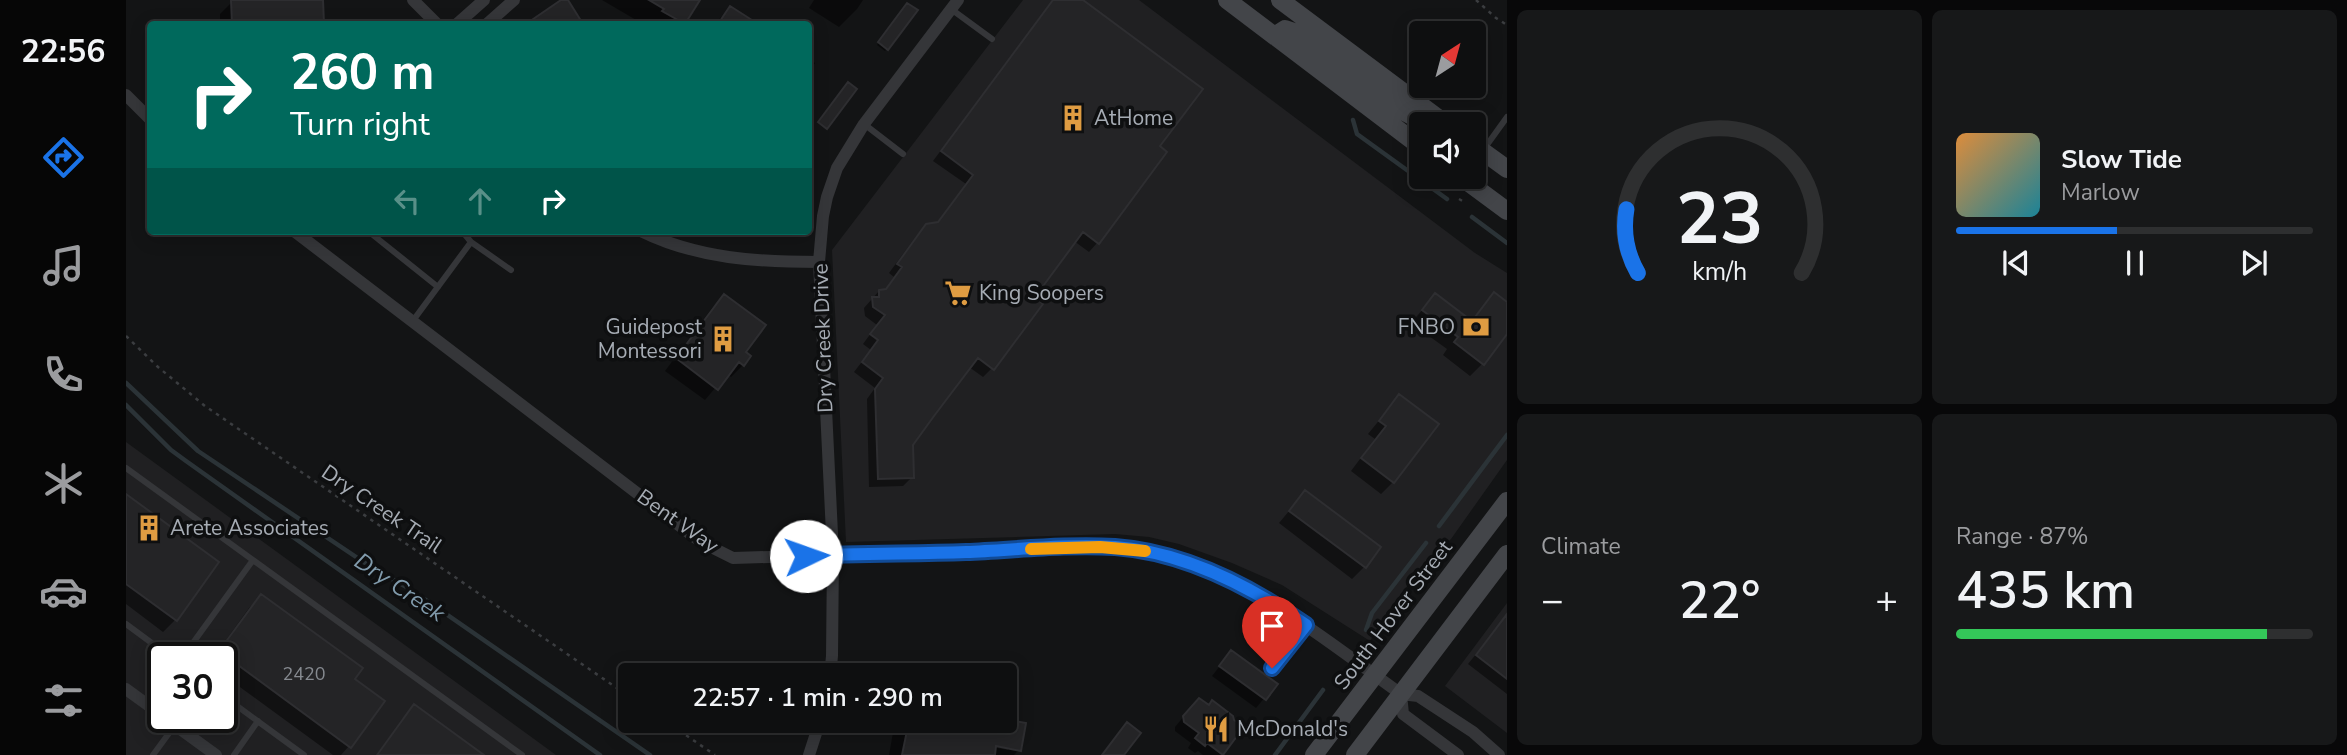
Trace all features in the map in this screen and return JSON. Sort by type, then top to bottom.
[{"type":"main road","points":[[1227,0],[1409,138]]},
{"type":"main road","points":[[1280,0],[1299,6],[1431,112]]},
{"type":"main road","points":[[1274,36],[1285,29],[1294,32],[1409,114]]},
{"type":"main road","points":[[1486,154],[1507,169]]},
{"type":"main road","points":[[1477,189],[1507,211]]},
{"type":"main road","name":"South Hover Street","points":[[1314,755],[1507,501]]},
{"type":"main road","points":[[1355,755],[1507,554]]},
{"type":"street","points":[[413,0],[434,21]]},
{"type":"street","points":[[460,21],[484,0]]},
{"type":"street","points":[[490,21],[514,0]]},
{"type":"street","name":"Dry Creek Drive","points":[[831,663],[833,555],[819,262],[827,197],[837,168],[864,124],[955,4]]},
{"type":"street","points":[[126,94],[147,116]]},
{"type":"street","name":"Bent Way","points":[[299,235],[701,542],[733,558],[1100,547],[1176,558],[1212,572],[1261,597],[1306,625],[1401,694],[1418,696],[1473,732],[1499,755]]},
{"type":"street","points":[[651,235],[682,247],[727,258],[770,262],[819,262]]},
{"type":"street","points":[[126,689],[147,704]]},
{"type":"street","name":"Bent Way","points":[[1401,694],[1403,715],[1458,755]]},
{"type":"street","points":[[186,733],[216,755]]},
{"type":"street","points":[[808,755],[816,733]]},
{"type":"lane","points":[[955,4],[992,39]]},
{"type":"lane","points":[[1486,139],[1507,117]]},
{"type":"lane","points":[[864,124],[904,154]]},
{"type":"lane","points":[[373,235],[438,286]]},
{"type":"lane","points":[[465,235],[510,270]]},
{"type":"lane","points":[[412,322],[471,242]]},
{"type":"lane","points":[[126,468],[522,755]]},
{"type":"lane","points":[[194,642],[253,560]]},
{"type":"lane","points":[[126,625],[150,642]]},
{"type":"lane","points":[[1272,668],[1306,625]]},
{"type":"lane","points":[[238,707],[304,755]]},
{"type":"lane","points":[[234,755],[258,721]]},
{"type":"lane","points":[[153,755],[162,733]]},
{"type":"path","points":[[1476,0],[1496,19],[1507,25]]},
{"type":"path","points":[[1459,198],[1466,203]]},
{"type":"path","name":"Dry Creek Trail","points":[[126,335],[158,368],[205,406],[618,689]]},
{"type":"path","points":[[683,733],[715,755]]},
{"type":"shaded area","points":[[1023,0],[1139,0],[1475,253],[1507,273],[1507,460],[1451,539],[1425,563],[1388,611],[1370,641],[1282,585],[1232,563],[1179,544],[1149,537],[1115,534],[846,542],[832,250]]},
{"type":"shaded area","points":[[126,442],[556,755],[126,755]]},
{"type":"shaded area","points":[[1507,603],[1507,733],[1445,686]]},
{"type":"building","points":[[231,0],[323,0],[324,21],[232,21]]},
{"type":"building","points":[[561,0],[568,0],[581,21],[530,21]]},
{"type":"building","points":[[649,0],[700,0],[687,21],[680,21],[662,11],[664,9]]},
{"type":"building","points":[[1053,0],[1083,0],[1203,89],[1160,146],[1167,152],[1099,244],[1083,232],[1035,297],[1043,304],[994,370],[978,358],[934,416],[913,445],[914,478],[878,479],[875,389],[883,378],[862,362],[878,340],[870,334],[885,315],[873,307],[872,297],[879,297],[879,290],[886,289],[902,267],[897,264],[926,224],[938,222],[973,175],[941,151]]},
{"type":"building","points":[[907,3],[918,10],[888,50],[878,42]]},
{"type":"building","points":[[730,6],[753,21],[720,21]]},
{"type":"building","points":[[848,82],[857,89],[827,129],[818,122]]},
{"type":"building","name":"FNBO","points":[[1494,292],[1507,302],[1507,334],[1484,365],[1454,342],[1458,337],[1422,310],[1435,293],[1472,321]]},
{"type":"building","name":"Guidepost Montessori","points":[[724,294],[766,325],[746,352],[751,356],[744,366],[739,362],[718,390],[676,358]]},
{"type":"building","points":[[1399,394],[1439,424],[1394,483],[1361,458],[1386,426],[1379,421]]},
{"type":"building","points":[[1305,490],[1381,547],[1366,568],[1289,511]]},
{"type":"building","name":"Arete Associates","points":[[126,494],[219,562],[177,621],[126,584]]},
{"type":"building","points":[[261,594],[363,668],[355,679],[385,701],[351,748],[238,665],[238,642],[226,642]]},
{"type":"building","points":[[1507,614],[1507,679],[1476,655]]},
{"type":"building","points":[[1231,650],[1278,684],[1266,700],[1219,666]]},
{"type":"building","name":"McDonald's","points":[[1199,698],[1209,705],[1212,700],[1241,725],[1236,732],[1237,736],[1223,755],[1195,738],[1199,733],[1184,722],[1183,716]]},
{"type":"building","points":[[414,704],[484,755],[377,755]]},
{"type":"building","points":[[1017,721],[1026,723],[1021,751],[996,746],[995,755],[902,755],[907,733],[1017,733]]},
{"type":"building","points":[[1127,722],[1141,733],[1124,755],[1102,755]]},
{"type":"waterway","points":[[1353,120],[1357,134],[1447,199]]},
{"type":"waterway","points":[[1472,217],[1507,243]]},
{"type":"waterway","name":"Dry Creek","points":[[126,383],[198,451],[374,569],[410,589],[650,755]]},
{"type":"waterway","points":[[126,405],[171,450],[600,755]]},
{"type":"waterway","points":[[1439,526],[1507,435]]},
{"type":"waterway","points":[[1366,630],[1372,613],[1426,543]]},
{"type":"waterway","points":[[1275,755],[1323,690]]},
{"type":"slow traffic","points":[[1031,549],[1115,547],[1145,551]]},
{"type":"place","name":"AtHome","points":[[1073,118]]},
{"type":"place","name":"King Soopers","points":[[958,293]]},
{"type":"place","name":"FNBO","points":[[1476,327]]},
{"type":"place","name":"Guidepost Montessori","points":[[723,339]]},
{"type":"place","name":"Arete Associates","points":[[149,528]]},
{"type":"place","name":"McDonald's","points":[[1216,729]]},
{"type":"route","points":[[806,556],[1100,547],[1176,558],[1237,584],[1306,625],[1272,668]]}]
